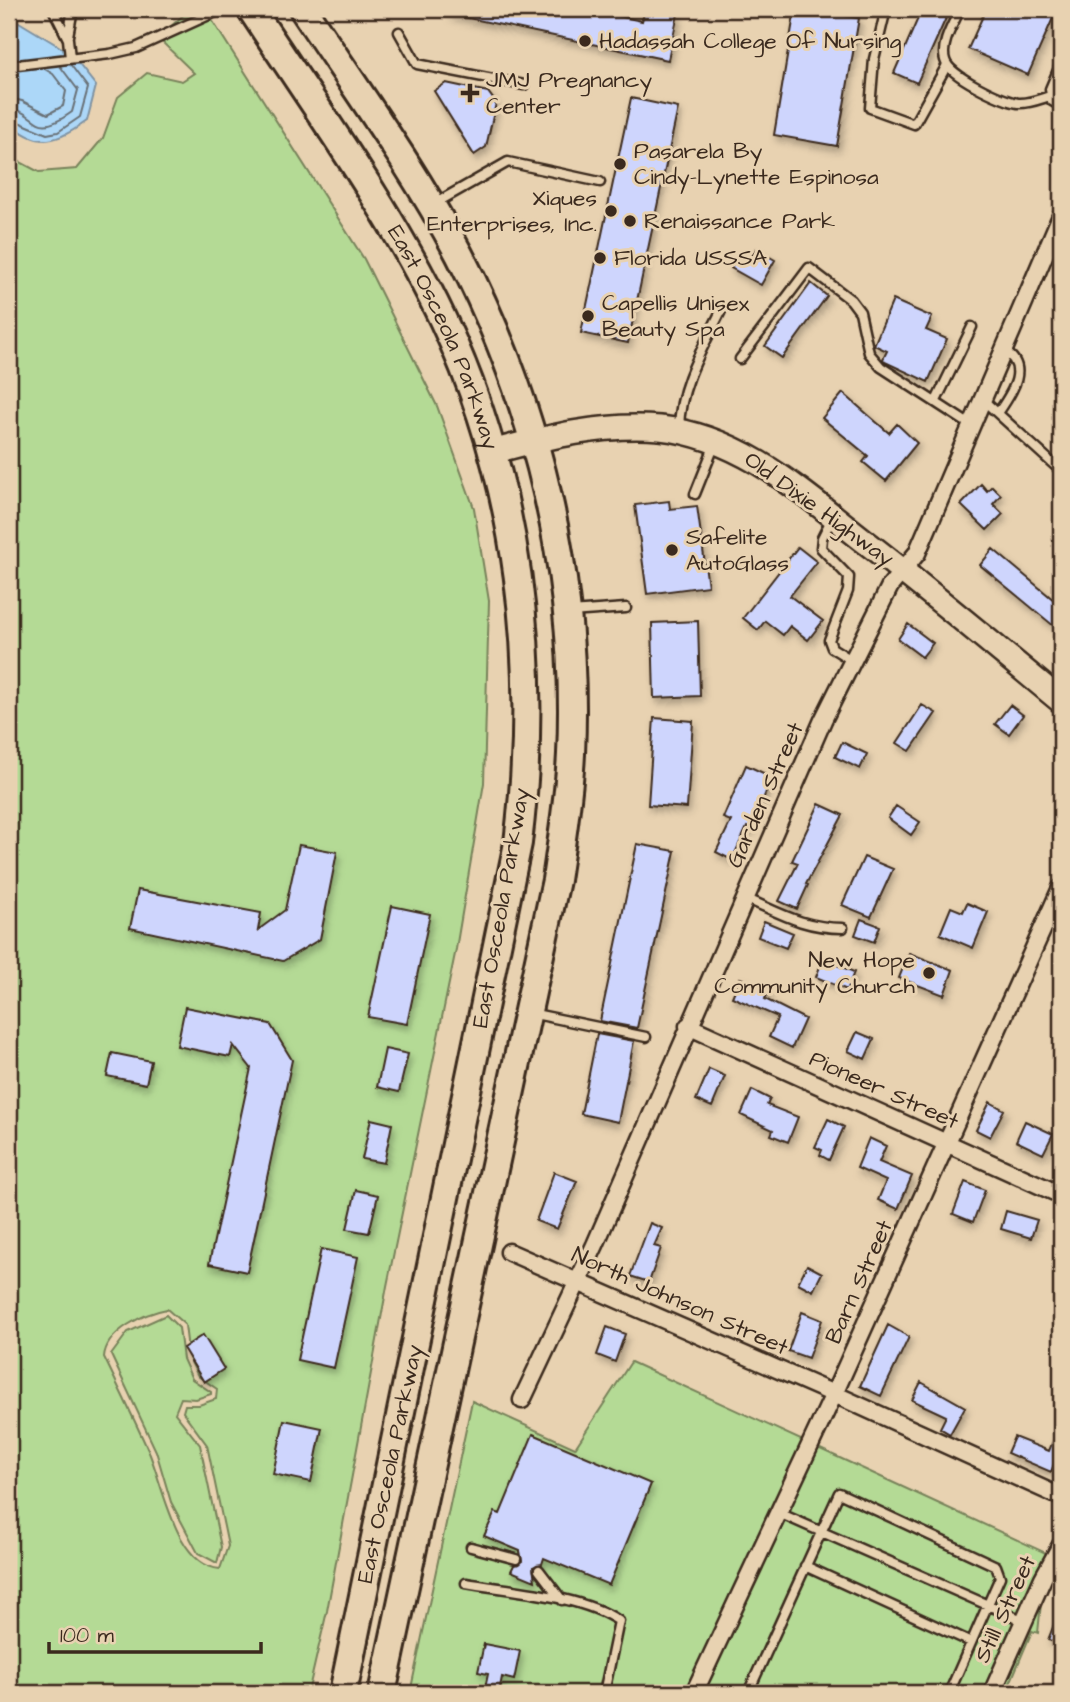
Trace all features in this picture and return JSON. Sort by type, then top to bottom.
[{"type":"main road","name":"East Osceola Parkway","points":[[251,9],[388,220],[442,318],[461,360],[492,452],[511,528],[527,663],[528,723],[524,794],[517,843],[344,1693]]},
{"type":"main road","name":"East Osceola Parkway","points":[[303,9],[318,21],[432,206],[491,322],[535,440],[553,512],[567,612],[572,713],[565,812],[556,880],[382,1693]]},
{"type":"street","name":"Garden Street","points":[[522,1399],[595,1245],[823,720],[890,586],[917,553],[1061,216]]},
{"type":"street","name":"Old Dixie Highway","points":[[492,452],[535,440],[615,428],[678,431],[716,441],[776,473],[902,570],[1061,701]]},
{"type":"street","name":"Barn Street","points":[[694,1693],[834,1394],[1061,888]]},
{"type":"street","name":"Pioneer Street","points":[[688,1026],[1061,1195]]},
{"type":"street","name":"North Johnson Street","points":[[509,1252],[1061,1497]]},
{"type":"street","name":"Still Street","points":[[992,1693],[1061,1545]]},
{"type":"lane","points":[[53,9],[68,38]]},
{"type":"lane","points":[[70,58],[68,38],[73,9]]},
{"type":"lane","points":[[9,66],[136,48],[222,9]]},
{"type":"lane","points":[[887,9],[874,59],[870,108],[915,124],[947,65],[945,48],[960,9]]},
{"type":"lane","points":[[399,32],[417,64],[524,85]]},
{"type":"lane","points":[[1061,62],[1050,89],[1050,96],[1061,106]]},
{"type":"lane","points":[[947,65],[960,78],[1014,102],[1027,103],[1050,96]]},
{"type":"lane","points":[[432,206],[508,162],[600,182]]},
{"type":"lane","points":[[740,359],[809,268],[851,300],[860,312],[869,353],[881,367],[972,426]]},
{"type":"lane","points":[[678,431],[681,396],[686,380],[721,311]]},
{"type":"lane","points":[[936,401],[972,327]]},
{"type":"lane","points":[[998,413],[1016,384],[1018,373],[1018,366],[1012,356],[1004,351]]},
{"type":"lane","points":[[983,400],[1061,471]]},
{"type":"lane","points":[[695,494],[716,441]]},
{"type":"lane","points":[[833,516],[822,538],[821,548],[849,577],[848,591],[829,640],[832,648],[853,661]]},
{"type":"lane","points":[[567,612],[626,608]]},
{"type":"lane","points":[[745,898],[799,923],[817,928],[843,928]]},
{"type":"lane","points":[[527,1012],[646,1037]]},
{"type":"lane","points":[[748,1693],[839,1493],[996,1566],[1000,1577],[948,1693]]},
{"type":"lane","points":[[779,1513],[1024,1621]]},
{"type":"lane","points":[[471,1547],[516,1559]]},
{"type":"lane","points":[[805,1566],[971,1642]]},
{"type":"lane","points":[[539,1570],[562,1600]]},
{"type":"lane","points":[[466,1583],[562,1600],[605,1611],[619,1621],[604,1693]]},
{"type":"green space","points":[[190,9],[205,9],[364,259],[437,406],[474,508],[489,601],[484,783],[456,949],[387,1286],[327,1611],[308,1693],[9,1693],[9,156],[39,172],[77,169],[103,138],[118,97],[147,73],[182,81],[194,73],[158,38]],"holes":[[[167,1309],[185,1325],[189,1358],[198,1376],[217,1389],[216,1399],[199,1405],[185,1405],[183,1412],[207,1445],[228,1546],[220,1569],[205,1564],[192,1554],[181,1539],[148,1450],[104,1357],[106,1348],[119,1331],[148,1315]]]},
{"type":"green space","points":[[166,1315],[179,1328],[183,1359],[192,1379],[211,1392],[196,1399],[181,1398],[175,1413],[200,1445],[221,1547],[217,1563],[198,1553],[171,1502],[156,1451],[111,1355],[128,1332]]},
{"type":"green space","points":[[631,1362],[803,1441],[685,1693],[410,1693],[472,1401],[575,1448]]},
{"type":"green space","points":[[818,1448],[1046,1553],[1038,1633],[1032,1631],[1006,1693],[703,1693]]},
{"type":"water","points":[[9,16],[70,53],[96,86],[87,121],[57,138],[39,140],[30,137],[9,122]]},
{"type":"building","points":[[450,9],[585,9],[642,21],[645,9],[678,14],[668,60],[449,14]]},
{"type":"building","points":[[795,9],[859,18],[837,146],[774,135]]},
{"type":"building","points":[[922,9],[950,9],[917,83],[894,73]]},
{"type":"building","points":[[986,9],[1057,9],[1028,75],[968,49]]},
{"type":"building","points":[[446,83],[488,92],[496,103],[486,147],[474,155],[434,91]]},
{"type":"building","name":"Renaissance Park","points":[[631,98],[678,108],[628,343],[581,333]]},
{"type":"building","points":[[756,249],[775,260],[761,285],[731,268],[737,256],[749,262]]},
{"type":"building","points":[[811,283],[827,296],[782,358],[765,346]]},
{"type":"building","points":[[893,300],[932,317],[926,330],[947,339],[928,382],[885,362],[883,359],[887,351],[874,345]]},
{"type":"building","points":[[843,393],[889,433],[897,424],[917,443],[886,481],[863,462],[868,456],[822,418]]},
{"type":"building","points":[[981,484],[987,491],[992,486],[1001,495],[993,504],[1003,514],[987,530],[961,505]]},
{"type":"building","points":[[669,501],[670,509],[697,506],[708,586],[647,594],[635,505]]},
{"type":"building","points":[[798,547],[817,562],[790,596],[823,621],[808,640],[790,626],[783,635],[765,621],[758,630],[743,618]]},
{"type":"building","points":[[993,549],[1061,606],[1061,632],[980,565]]},
{"type":"building","points":[[698,621],[700,696],[654,698],[652,623]]},
{"type":"building","points":[[908,624],[933,643],[922,657],[898,639]]},
{"type":"building","points":[[922,705],[936,713],[910,751],[897,743]]},
{"type":"building","points":[[1010,705],[1023,715],[1009,734],[995,724]]},
{"type":"building","points":[[654,718],[693,721],[687,808],[648,805]]},
{"type":"building","points":[[842,742],[867,754],[860,769],[835,757]]},
{"type":"building","points":[[746,765],[772,777],[751,829],[747,827],[732,860],[716,852],[731,821],[723,818]]},
{"type":"building","points":[[819,804],[843,815],[806,884],[808,885],[797,909],[779,901],[798,863],[792,861]]},
{"type":"building","points":[[896,806],[920,822],[911,835],[888,818]]},
{"type":"building","points":[[637,844],[675,851],[637,1028],[600,1021]]},
{"type":"building","points":[[299,845],[337,852],[320,939],[283,961],[130,928],[138,890],[261,913],[258,930],[285,910]]},
{"type":"building","points":[[864,857],[893,869],[871,917],[842,905]]},
{"type":"building","points":[[967,903],[988,912],[973,948],[940,934],[951,907],[963,912]]},
{"type":"building","points":[[392,906],[430,914],[407,1024],[368,1017]]},
{"type":"building","points":[[861,919],[880,926],[874,942],[855,935]]},
{"type":"building","points":[[764,921],[793,933],[786,948],[758,937]]},
{"type":"building","points":[[909,953],[953,970],[944,995],[899,978]]},
{"type":"building","points":[[823,959],[854,972],[847,990],[816,977]]},
{"type":"building","points":[[740,978],[769,990],[765,999],[805,1019],[792,1048],[769,1037],[778,1017],[732,997]]},
{"type":"building","points":[[185,1007],[270,1024],[292,1060],[247,1272],[209,1264],[251,1068],[233,1045],[230,1057],[177,1046]]},
{"type":"building","points":[[857,1032],[874,1039],[865,1059],[848,1051]]},
{"type":"building","points":[[597,1034],[634,1041],[618,1122],[581,1114]]},
{"type":"building","points":[[385,1049],[408,1054],[399,1092],[377,1087]]},
{"type":"building","points":[[112,1053],[151,1061],[146,1084],[107,1076]]},
{"type":"building","points":[[709,1069],[725,1076],[712,1107],[696,1100]]},
{"type":"building","points":[[752,1090],[770,1099],[767,1105],[798,1117],[788,1142],[771,1135],[773,1130],[741,1115]]},
{"type":"building","points":[[990,1102],[1004,1110],[990,1137],[976,1130]]},
{"type":"building","points":[[371,1119],[392,1124],[384,1163],[362,1159]]},
{"type":"building","points":[[828,1119],[844,1127],[829,1160],[820,1155],[822,1150],[815,1147]]},
{"type":"building","points":[[1025,1121],[1053,1134],[1043,1154],[1016,1141]]},
{"type":"building","points":[[869,1138],[886,1146],[879,1162],[912,1176],[898,1209],[878,1200],[886,1181],[857,1168]]},
{"type":"building","points":[[554,1172],[577,1181],[557,1229],[536,1221]]},
{"type":"building","points":[[965,1182],[985,1190],[973,1222],[953,1214]]},
{"type":"building","points":[[356,1190],[378,1195],[369,1233],[347,1229]]},
{"type":"building","points":[[1006,1211],[1037,1220],[1031,1238],[1001,1229]]},
{"type":"building","points":[[650,1223],[662,1228],[654,1246],[661,1248],[649,1282],[630,1276]]},
{"type":"building","points":[[321,1249],[358,1257],[334,1368],[297,1360]]},
{"type":"building","points":[[807,1265],[822,1273],[813,1291],[798,1283]]},
{"type":"building","points":[[802,1312],[822,1320],[808,1358],[788,1351]]},
{"type":"building","points":[[888,1325],[909,1337],[881,1396],[860,1386]]},
{"type":"building","points":[[607,1327],[625,1334],[615,1362],[597,1355]]},
{"type":"building","points":[[203,1335],[224,1369],[204,1382],[183,1348]]},
{"type":"building","points":[[921,1382],[965,1407],[950,1434],[940,1428],[946,1416],[912,1400]]},
{"type":"building","points":[[284,1420],[322,1428],[311,1482],[273,1474]]},
{"type":"building","points":[[1061,1422],[1061,1457],[1057,1456],[1051,1472],[1007,1453],[1014,1437],[1049,1451]]},
{"type":"building","points":[[533,1434],[651,1484],[609,1585],[544,1558],[542,1564],[533,1567],[535,1581],[511,1571],[514,1565],[522,1561],[520,1551],[484,1536],[495,1512],[500,1514]]},
{"type":"building","points":[[1061,1609],[1061,1644],[1048,1640]]},
{"type":"building","points":[[484,1644],[520,1651],[514,1680],[502,1677],[499,1693],[484,1693],[488,1674],[478,1672]]},
{"type":"place","name":"Hadassah College Of Nursing","points":[[585,41]]},
{"type":"place","name":"JMJ Pregnancy Center","points":[[470,93]]},
{"type":"place","name":"Pasarela By Cindy-Lynette Espinosa","points":[[620,164]]},
{"type":"place","name":"Xiques Enterprises, Inc.","points":[[611,211]]},
{"type":"place","name":"Renaissance Park","points":[[630,221]]},
{"type":"place","name":"Florida USSSA","points":[[600,258]]},
{"type":"place","name":"Capellis Unisex Beauty Spa","points":[[588,316]]},
{"type":"place","name":"Safelite AutoGlass","points":[[672,550]]},
{"type":"place","name":"New Hope Community Church","points":[[929,973]]}]
